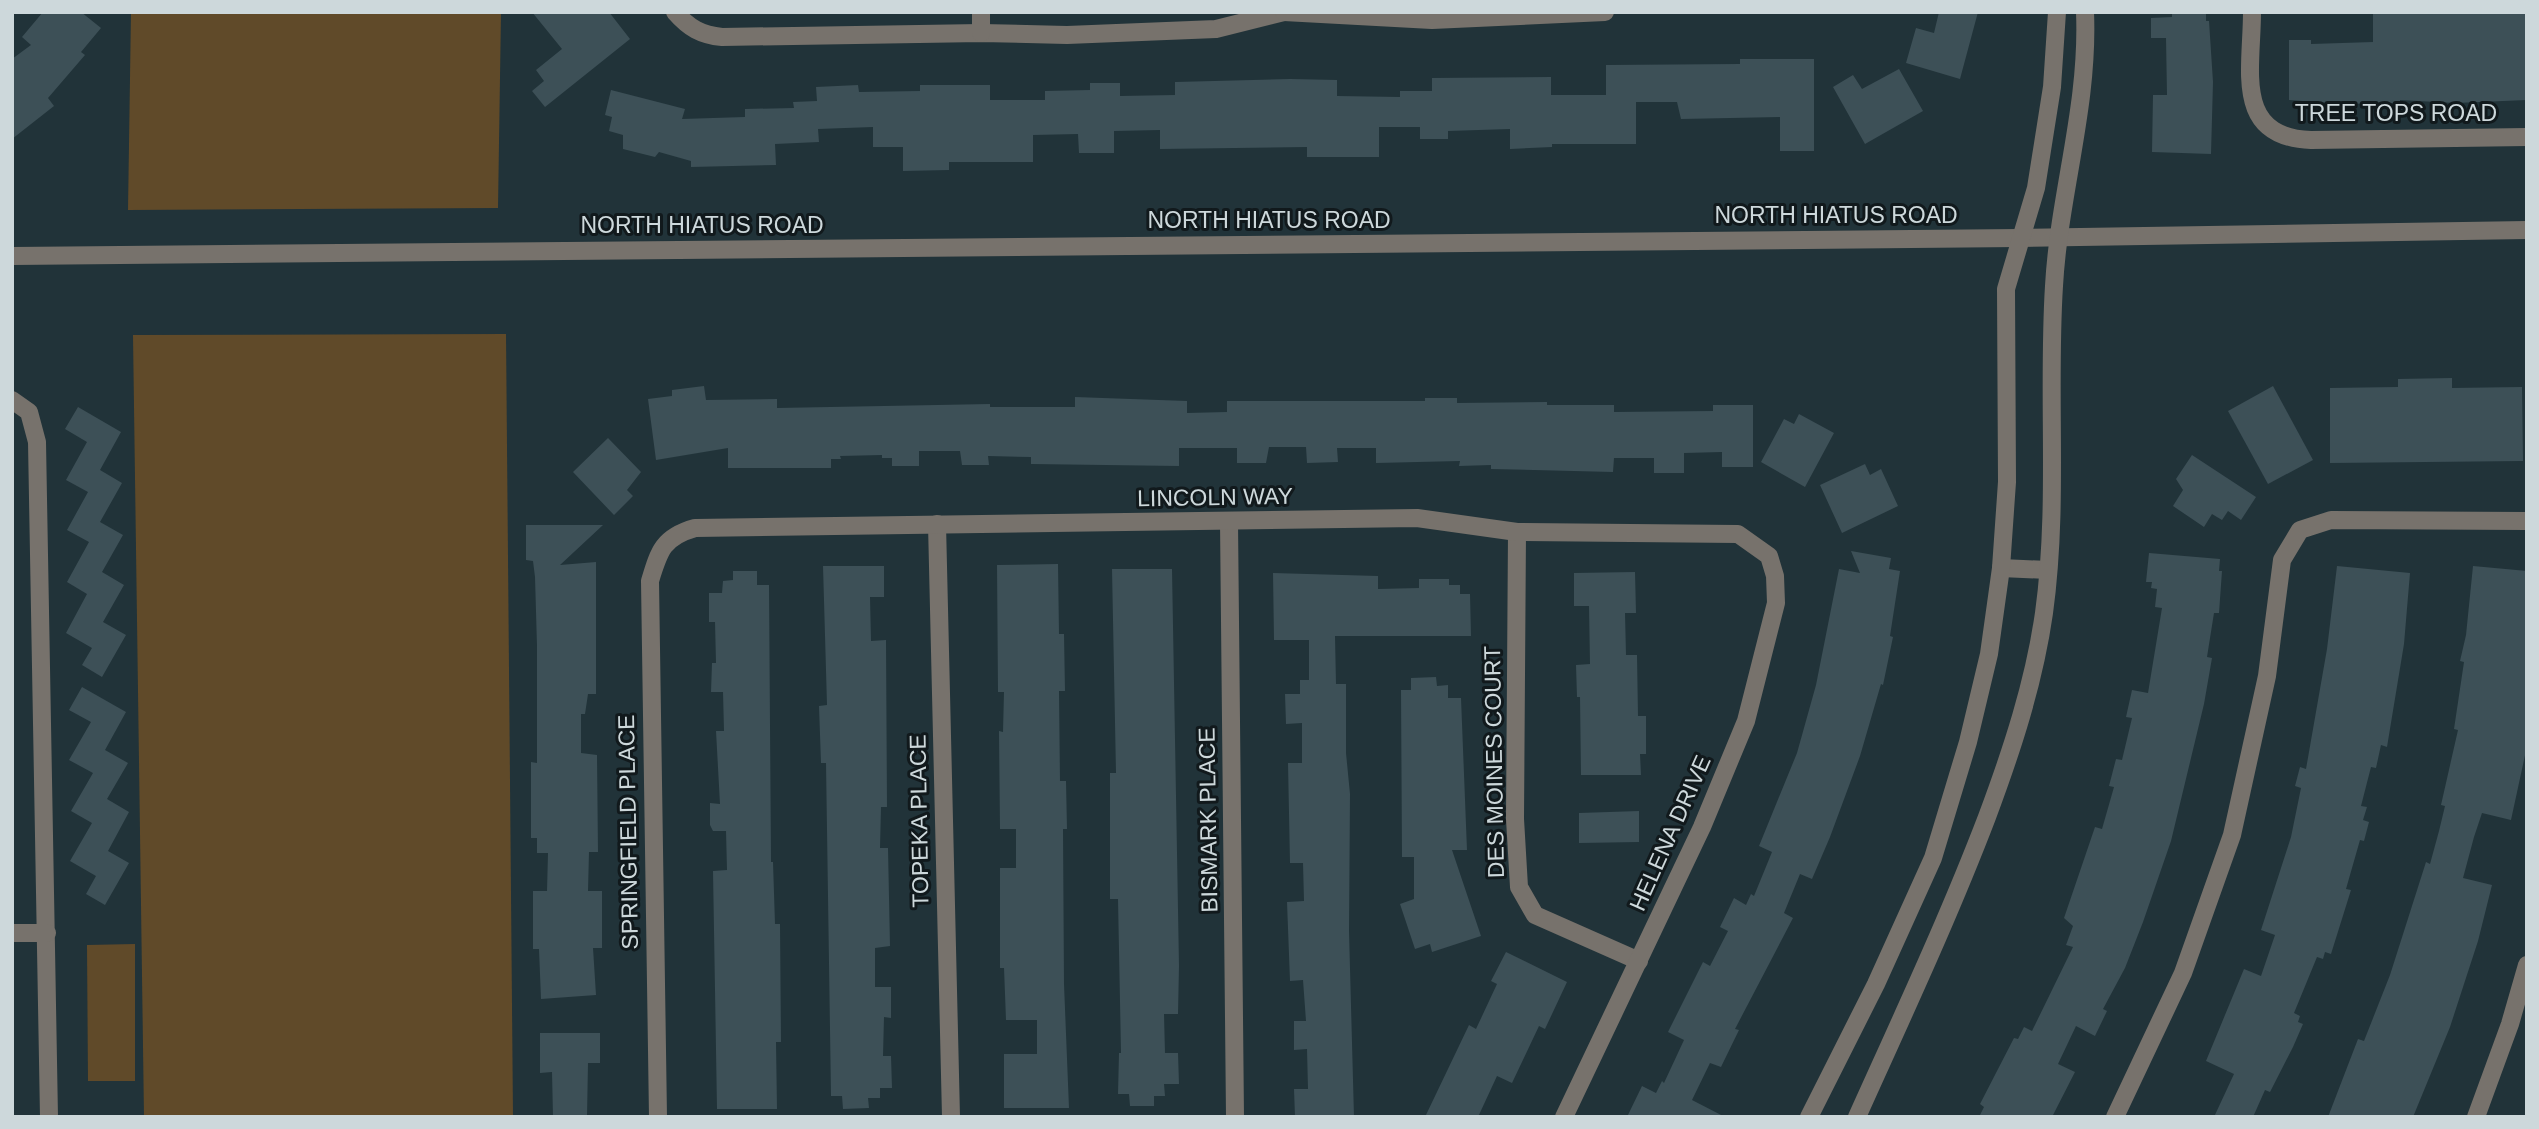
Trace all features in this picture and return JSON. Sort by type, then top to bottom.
[{"type":"street","points":[[675,12],[692,29],[705,35],[722,37],[981,33],[1067,35],[1216,29],[1284,12],[1432,20],[1605,12]]},
{"type":"street","points":[[981,12],[981,33]]},
{"type":"street","points":[[1809,1117],[1876,984],[1933,858],[1968,742],[1989,654],[2001,568],[2007,482],[2006,289],[2038,176],[2052,88],[2057,12]]},
{"type":"street","points":[[1857,1117],[1951,912],[2009,758],[2033,676],[2048,570],[2054,482],[2054,286],[2083,84],[2085,12]]},
{"type":"street","name":"TREE TOPS ROAD","points":[[2252,12],[2252,95],[2254,107],[2268,129],[2293,139],[2311,140],[2527,138]]},
{"type":"street","name":"NORTH HIATUS ROAD","points":[[12,256],[2059,238],[2527,230]]},
{"type":"street","points":[[12,400],[29,412],[37,442],[49,1117]]},
{"type":"street","name":"LINCOLN WAY","points":[[661,549],[675,534],[695,528],[1416,518],[1517,532],[1738,534],[1769,556]]},
{"type":"street","points":[[2115,1117],[2183,973],[2232,835],[2267,676],[2282,560],[2300,530],[2315,523],[2354,518],[2527,521]]},
{"type":"street","name":"BISMARK PLACE","points":[[1229,522],[1235,1117]]},
{"type":"street","name":"TOPEKA PLACE","points":[[937,524],[951,1117]]},
{"type":"street","name":"DES MOINES COURT","points":[[1517,532],[1515,819],[1519,887],[1535,915],[1639,961]]},
{"type":"street","name":"SPRINGFIELD PLACE","points":[[658,1117],[650,581],[661,549]]},
{"type":"street","name":"HELENA DRIVE","points":[[1564,1117],[1702,827],[1746,721],[1776,603],[1775,576],[1769,556]]},
{"type":"street","points":[[2001,568],[2048,570]]},
{"type":"street","points":[[12,933],[47,933]]},
{"type":"street","points":[[2476,1117],[2510,1024],[2527,965]]},
{"type":"shaded area","points":[[131,12],[501,12],[498,208],[128,210]]},
{"type":"shaded area","points":[[506,334],[513,1117],[144,1117],[133,335]]},
{"type":"shaded area","points":[[135,944],[135,1081],[88,1081],[87,945]]},
{"type":"building","points":[[43,12],[81,12],[101,28],[81,52],[85,55],[48,98],[54,106],[12,139],[12,59],[31,45],[22,37]]},
{"type":"building","points":[[532,12],[609,12],[630,39],[545,107],[532,91],[544,81],[536,70],[562,49]]},
{"type":"building","points":[[1939,12],[1978,12],[1960,79],[1906,63],[1916,28],[1934,33]]},
{"type":"building","points":[[2172,12],[2206,12],[2206,21],[2209,21],[2213,82],[2211,154],[2152,152],[2153,95],[2167,95],[2166,38],[2151,38],[2151,18],[2172,17]]},
{"type":"building","points":[[2373,12],[2527,12],[2527,100],[2455,103],[2400,100],[2400,103],[2342,104],[2289,100],[2289,40],[2311,40],[2311,44],[2373,42]]},
{"type":"building","points":[[1740,59],[1814,59],[1814,151],[1780,151],[1780,117],[1681,119],[1677,102],[1636,102],[1636,144],[1552,144],[1552,147],[1510,149],[1510,129],[1448,131],[1448,139],[1420,139],[1420,127],[1379,127],[1379,157],[1307,157],[1307,147],[1160,149],[1160,130],[1114,131],[1114,153],[1079,153],[1078,134],[1033,135],[1033,162],[949,162],[949,170],[903,171],[903,147],[873,147],[873,127],[818,129],[819,142],[775,144],[776,165],[691,167],[691,161],[659,152],[655,157],[623,149],[623,135],[609,131],[612,117],[605,115],[611,90],[685,109],[682,119],[745,117],[745,109],[794,108],[793,102],[817,101],[816,87],[858,85],[859,92],[920,91],[920,85],[990,85],[990,100],[1045,100],[1045,91],[1090,90],[1090,83],[1120,83],[1120,96],[1175,95],[1175,82],[1337,80],[1337,96],[1400,97],[1400,91],[1432,91],[1432,78],[1551,77],[1551,95],[1606,95],[1606,65],[1740,64]]},
{"type":"building","points":[[1899,69],[1923,111],[1865,144],[1833,87],[1853,75],[1862,89]]},
{"type":"building","points":[[2452,378],[2452,388],[2522,387],[2523,461],[2330,463],[2330,388],[2398,387],[2398,379]]},
{"type":"building","points":[[704,386],[706,400],[777,399],[777,408],[990,404],[990,407],[1075,407],[1075,397],[1187,401],[1187,413],[1227,412],[1227,401],[1425,401],[1425,398],[1457,398],[1457,403],[1547,402],[1547,405],[1614,405],[1614,412],[1713,411],[1713,405],[1753,405],[1753,467],[1722,467],[1722,452],[1684,453],[1684,473],[1654,473],[1654,458],[1614,458],[1613,472],[1491,469],[1491,465],[1459,466],[1460,461],[1376,463],[1376,448],[1337,448],[1338,462],[1307,463],[1306,447],[1269,447],[1266,463],[1237,463],[1237,448],[1179,448],[1179,466],[1031,464],[1031,457],[988,456],[989,465],[962,465],[960,451],[919,451],[919,466],[892,466],[892,458],[882,458],[882,455],[840,456],[841,459],[831,459],[831,468],[728,468],[728,448],[656,460],[648,399],[672,396],[672,390]]},
{"type":"building","points":[[2273,386],[2313,460],[2268,484],[2228,411]]},
{"type":"building","points":[[78,407],[121,432],[100,470],[122,483],[100,522],[123,535],[102,572],[124,585],[103,622],[126,635],[102,677],[82,665],[92,648],[66,633],[87,594],[67,582],[89,542],[67,530],[88,492],[66,480],[87,442],[65,429]]},
{"type":"building","points":[[1799,414],[1834,433],[1805,487],[1761,462],[1784,419],[1794,424]]},
{"type":"building","points":[[608,438],[641,472],[627,490],[633,496],[614,515],[573,472]]},
{"type":"building","points":[[2192,455],[2256,497],[2241,520],[2228,511],[2222,520],[2212,514],[2204,527],[2173,506],[2183,490],[2176,479]]},
{"type":"building","points":[[1865,464],[1870,475],[1881,469],[1898,506],[1842,533],[1820,485]]},
{"type":"building","points":[[526,525],[603,525],[560,565],[596,562],[596,694],[588,694],[585,714],[581,714],[581,753],[597,755],[598,852],[589,852],[588,891],[602,891],[602,948],[593,948],[596,995],[541,999],[539,949],[533,949],[533,891],[547,891],[548,853],[537,853],[537,838],[531,838],[531,762],[537,763],[537,646],[535,577],[533,561],[526,560]]},
{"type":"building","points":[[1851,551],[1891,558],[1889,569],[1900,571],[1890,636],[1893,637],[1883,685],[1881,684],[1860,756],[1812,879],[1800,874],[1784,913],[1793,918],[1735,1029],[1739,1030],[1721,1067],[1710,1063],[1692,1100],[1725,1117],[1627,1117],[1642,1086],[1656,1093],[1662,1081],[1664,1083],[1684,1040],[1668,1032],[1703,962],[1710,966],[1728,931],[1720,927],[1734,898],[1746,905],[1751,894],[1754,896],[1772,852],[1759,846],[1797,753],[1816,685],[1839,569],[1860,573]]},
{"type":"building","points":[[2149,553],[2220,559],[2219,571],[2222,571],[2219,613],[2214,613],[2207,657],[2212,658],[2204,704],[2171,841],[2143,922],[2125,968],[2103,1009],[2107,1011],[2095,1036],[2076,1026],[2058,1064],[2075,1072],[2052,1117],[1979,1117],[1984,1107],[1980,1104],[2014,1038],[2018,1039],[2024,1027],[2032,1031],[2073,947],[2066,945],[2073,926],[2064,918],[2095,827],[2102,829],[2114,787],[2109,786],[2116,759],[2122,760],[2132,718],[2126,717],[2132,690],[2148,693],[2162,608],[2155,607],[2157,589],[2151,588],[2152,582],[2146,582]]},
{"type":"building","points":[[1058,564],[1059,634],[1064,634],[1065,691],[1059,691],[1060,781],[1066,781],[1067,829],[1063,829],[1064,984],[1069,1108],[1004,1108],[1004,1054],[1037,1054],[1037,1020],[1006,1020],[1004,968],[1000,968],[1000,868],[1016,868],[1016,829],[1000,829],[999,731],[1003,732],[1004,692],[998,692],[997,565]]},
{"type":"building","points":[[823,566],[884,566],[884,597],[870,597],[871,641],[886,640],[887,807],[881,807],[880,848],[888,848],[890,946],[875,948],[875,987],[891,987],[891,1018],[884,1017],[883,1056],[891,1056],[892,1088],[880,1088],[880,1098],[868,1098],[869,1108],[843,1109],[842,1096],[831,1096],[826,763],[821,763],[819,706],[827,705]]},
{"type":"building","points":[[2337,566],[2410,573],[2404,644],[2387,747],[2381,745],[2376,768],[2371,767],[2361,806],[2367,807],[2363,820],[2369,822],[2364,841],[2360,840],[2346,889],[2351,890],[2331,954],[2325,952],[2323,959],[2317,957],[2294,1013],[2300,1016],[2298,1022],[2303,1024],[2293,1047],[2270,1092],[2265,1090],[2253,1117],[2214,1117],[2234,1074],[2206,1061],[2244,969],[2261,976],[2275,935],[2261,930],[2291,837],[2301,788],[2295,786],[2300,767],[2306,769],[2327,649]]},
{"type":"building","points":[[2473,566],[2527,571],[2527,746],[2511,820],[2482,813],[2474,837],[2463,878],[2492,885],[2478,941],[2450,1027],[2413,1117],[2328,1117],[2358,1039],[2364,1041],[2390,975],[2426,862],[2430,864],[2439,831],[2445,806],[2441,805],[2458,730],[2454,729],[2464,662],[2460,661],[2466,635]]},
{"type":"building","points":[[1112,569],[1172,569],[1179,966],[1178,1014],[1164,1014],[1165,1053],[1178,1053],[1179,1084],[1164,1084],[1165,1096],[1154,1096],[1154,1106],[1130,1106],[1129,1094],[1118,1094],[1121,1053],[1118,899],[1110,899],[1110,773],[1116,773]]},
{"type":"building","points":[[733,571],[757,571],[757,585],[769,585],[771,862],[775,924],[780,924],[781,1042],[776,1042],[777,1109],[717,1109],[713,871],[727,870],[726,831],[713,831],[710,825],[710,803],[720,804],[716,731],[724,731],[723,692],[711,692],[712,663],[716,663],[715,622],[709,622],[709,593],[722,593],[723,581],[733,580]]},
{"type":"building","points":[[1635,572],[1636,613],[1625,613],[1626,655],[1637,655],[1638,716],[1646,716],[1646,754],[1640,754],[1641,775],[1581,775],[1580,697],[1577,697],[1576,665],[1590,664],[1589,606],[1574,606],[1574,573]]},
{"type":"building","points":[[1273,573],[1378,576],[1378,589],[1419,588],[1419,579],[1449,579],[1449,585],[1460,585],[1460,594],[1470,594],[1471,636],[1335,636],[1336,684],[1346,684],[1354,1117],[1295,1117],[1294,1089],[1308,1089],[1307,1049],[1294,1050],[1294,1021],[1306,1021],[1303,980],[1290,981],[1287,902],[1304,901],[1303,863],[1290,863],[1288,763],[1302,763],[1302,723],[1286,724],[1285,694],[1300,694],[1300,680],[1309,680],[1309,640],[1274,640]]},
{"type":"building","points":[[1436,677],[1437,686],[1448,685],[1448,698],[1461,698],[1467,850],[1452,850],[1481,936],[1432,952],[1430,944],[1415,949],[1400,904],[1414,899],[1414,857],[1402,857],[1401,690],[1411,690],[1411,678]]},
{"type":"building","points":[[82,687],[126,712],[105,750],[128,763],[107,799],[129,812],[108,851],[129,863],[105,905],[86,894],[96,876],[70,861],[92,823],[71,811],[93,773],[69,760],[91,722],[69,710]]},
{"type":"building","points":[[1639,811],[1639,842],[1579,843],[1579,813]]},
{"type":"building","points":[[1506,952],[1567,982],[1545,1029],[1539,1026],[1512,1083],[1497,1076],[1478,1117],[1425,1117],[1469,1025],[1476,1029],[1497,984],[1491,981]]},
{"type":"building","points":[[540,1033],[600,1033],[600,1063],[588,1063],[587,1117],[553,1117],[552,1072],[540,1073]]}]
